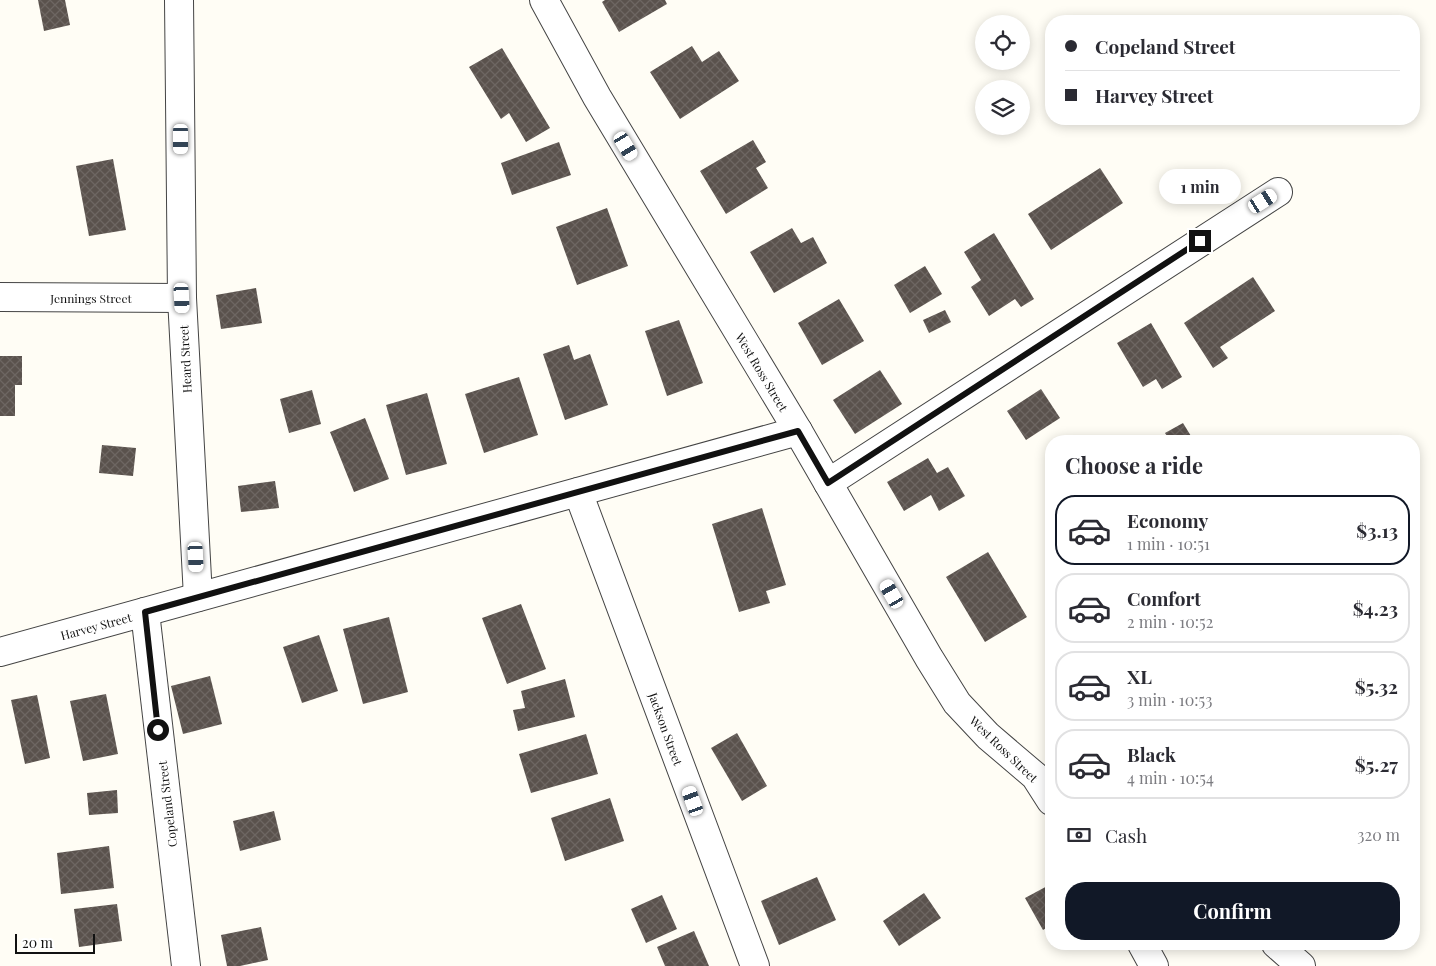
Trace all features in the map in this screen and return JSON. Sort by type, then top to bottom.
[{"type":"street","name":"Heard Street","points":[[179,0],[182,298],[198,597]]},
{"type":"street","name":"West Ross Street","points":[[544,0],[597,97],[798,431],[957,703],[988,736],[1035,776],[1045,792]]},
{"type":"street","points":[[828,483],[1278,192]]},
{"type":"street","name":"Jennings Street","points":[[0,297],[182,298]]},
{"type":"street","name":"Harvey Street","points":[[0,652],[798,431]]},
{"type":"street","name":"Jackson Street","points":[[578,492],[754,966]]},
{"type":"street","name":"Copeland Street","points":[[145,612],[186,966]]},
{"type":"street","points":[[1145,950],[1154,966]]},
{"type":"street","points":[[1283,950],[1301,966]]},
{"type":"building","points":[[38,0],[65,0],[70,25],[44,31]]},
{"type":"building","points":[[605,0],[665,0],[667,4],[619,32],[602,2]]},
{"type":"building","points":[[692,46],[702,62],[719,51],[739,81],[680,119],[650,72]]},
{"type":"building","points":[[502,48],[550,128],[526,142],[509,113],[501,119],[469,67]]},
{"type":"building","points":[[753,140],[766,162],[756,168],[768,188],[726,214],[700,171]]},
{"type":"building","points":[[559,142],[571,175],[512,195],[501,163]]},
{"type":"building","points":[[113,159],[126,230],[89,236],[76,166]]},
{"type":"building","points":[[1100,168],[1123,203],[1051,250],[1028,214]]},
{"type":"building","points":[[607,208],[628,266],[577,285],[556,227]]},
{"type":"building","points":[[792,228],[801,243],[813,237],[827,263],[774,293],[750,252]]},
{"type":"building","points":[[994,233],[1034,299],[1021,307],[1015,299],[989,316],[971,287],[981,280],[964,252]]},
{"type":"building","points":[[925,266],[942,294],[910,313],[894,285]]},
{"type":"building","points":[[1253,277],[1275,311],[1220,347],[1228,358],[1213,368],[1184,323]]},
{"type":"building","points":[[256,288],[262,323],[221,329],[216,295]]},
{"type":"building","points":[[839,299],[864,341],[822,365],[798,323]]},
{"type":"building","points":[[945,310],[951,322],[929,333],[923,320]]},
{"type":"building","points":[[679,320],[703,383],[667,396],[645,331]]},
{"type":"building","points":[[1151,323],[1182,377],[1162,389],[1156,379],[1143,387],[1117,343]]},
{"type":"building","points":[[569,345],[574,360],[590,354],[608,405],[565,420],[543,354]]},
{"type":"building","points":[[0,356],[22,356],[22,385],[15,385],[15,416],[0,416]]},
{"type":"building","points":[[880,370],[902,404],[855,434],[833,400]]},
{"type":"building","points":[[519,377],[538,435],[484,453],[465,394]]},
{"type":"building","points":[[1041,389],[1060,418],[1026,440],[1007,411]]},
{"type":"building","points":[[312,390],[321,424],[289,433],[280,399]]},
{"type":"building","points":[[427,393],[447,464],[406,475],[386,405]]},
{"type":"building","points":[[365,418],[389,479],[354,492],[330,432]]},
{"type":"building","points":[[1183,423],[1190,435],[1166,435],[1165,433]]},
{"type":"building","points":[[102,445],[136,448],[133,476],[99,473]]},
{"type":"building","points":[[928,458],[937,473],[948,467],[965,496],[939,511],[931,495],[904,511],[887,482]]},
{"type":"building","points":[[275,481],[279,508],[241,512],[238,486]]},
{"type":"building","points":[[762,508],[786,585],[766,591],[770,603],[739,612],[712,524]]},
{"type":"building","points":[[988,552],[1027,617],[985,642],[946,577]]},
{"type":"building","points":[[521,604],[546,669],[507,684],[482,618]]},
{"type":"building","points":[[389,617],[408,692],[363,704],[343,629]]},
{"type":"building","points":[[319,635],[338,691],[302,703],[283,647]]},
{"type":"building","points":[[210,676],[222,724],[183,734],[171,686]]},
{"type":"building","points":[[565,679],[575,717],[518,731],[513,710],[525,708],[521,691]]},
{"type":"building","points":[[106,694],[118,754],[83,761],[70,701]]},
{"type":"building","points":[[37,695],[50,758],[25,764],[11,700]]},
{"type":"building","points":[[737,733],[767,786],[742,801],[711,748]]},
{"type":"building","points":[[586,734],[598,774],[531,793],[519,754]]},
{"type":"building","points":[[117,790],[118,813],[89,815],[87,793]]},
{"type":"building","points":[[610,798],[624,841],[565,861],[551,818]]},
{"type":"building","points":[[274,811],[281,840],[240,851],[233,821]]},
{"type":"building","points":[[109,846],[114,888],[61,894],[57,853]]},
{"type":"building","points":[[817,877],[836,920],[779,945],[761,901]]},
{"type":"building","points":[[1045,887],[1045,929],[1043,930],[1025,898]]},
{"type":"building","points":[[924,893],[941,918],[899,946],[883,921]]},
{"type":"building","points":[[662,895],[677,929],[646,943],[631,909]]},
{"type":"building","points":[[117,904],[122,941],[79,947],[74,909]]},
{"type":"building","points":[[261,927],[268,960],[240,966],[227,966],[221,935]]},
{"type":"building","points":[[694,931],[709,966],[665,966],[657,947]]},
{"type":"route","points":[[158,730],[145,612],[798,431],[828,483],[1200,241]]}]
